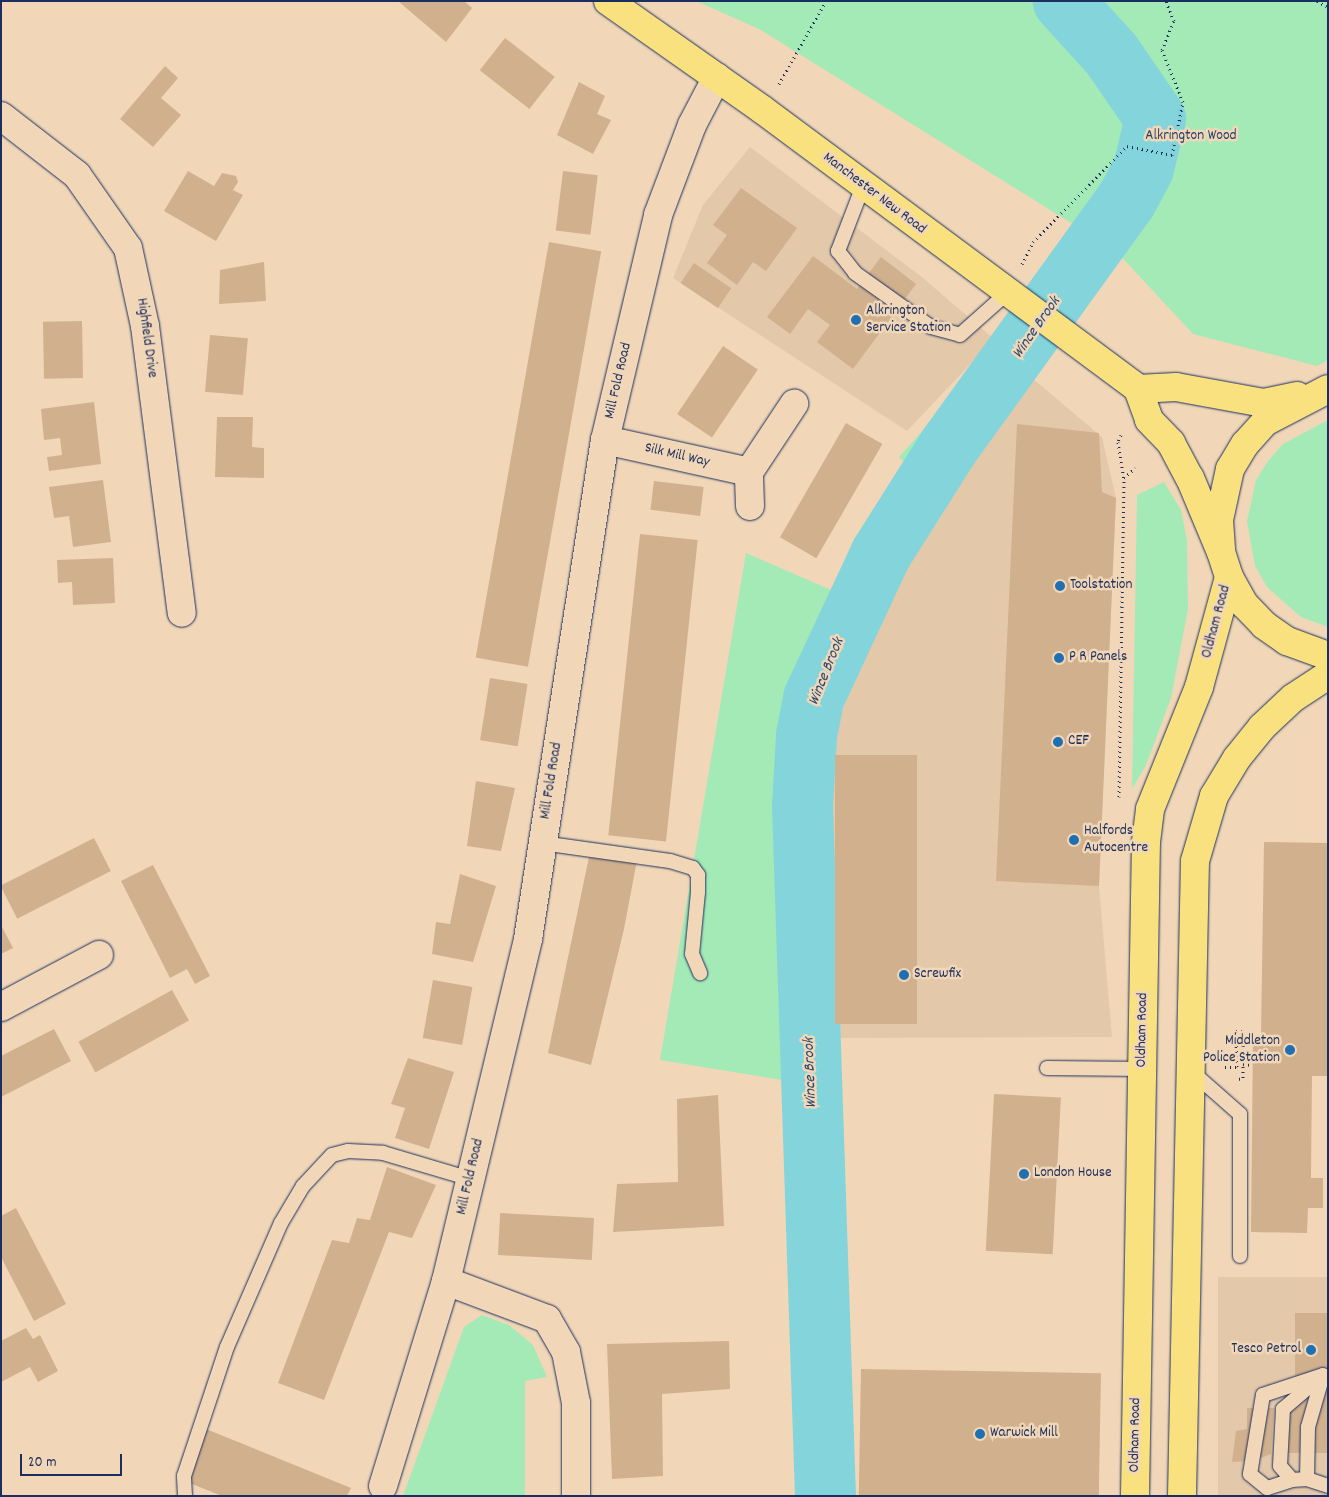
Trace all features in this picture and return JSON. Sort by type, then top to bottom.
[{"type":"main road","name":"Manchester New Road","points":[[608,1],[763,110],[1006,294],[1138,389]]},
{"type":"main road","points":[[1323,391],[1264,403],[1176,387],[1138,389],[1149,420],[1171,443],[1190,478],[1221,552],[1229,577],[1244,604],[1264,625],[1287,641],[1328,656]]},
{"type":"main road","points":[[1221,552],[1221,495],[1245,444],[1265,422],[1323,391]]},
{"type":"main road","name":"Oldham Road","points":[[1135,1496],[1146,842],[1150,809],[1199,687],[1229,577]]},
{"type":"main road","points":[[1182,1496],[1195,861],[1202,826],[1225,776],[1262,727],[1293,698],[1328,675]]},
{"type":"street","name":"Mill Fold Road","points":[[383,1486],[446,1281],[528,939],[605,440],[666,190],[692,125],[717,77]]},
{"type":"street","name":"Highfield Drive","points":[[1,116],[77,175],[128,248],[145,326],[182,613]]},
{"type":"street","points":[[750,506],[749,472],[794,404]]},
{"type":"street","name":"Silk Mill Way","points":[[605,440],[749,472]]},
{"type":"street","points":[[1,1007],[99,955]]},
{"type":"street","points":[[446,1281],[547,1319],[566,1352],[576,1403],[576,1496]]},
{"type":"lane","points":[[863,186],[838,251],[855,273],[931,327],[960,335],[1006,294]]},
{"type":"lane","points":[[542,843],[670,861],[693,868],[698,875],[692,954],[700,973]]},
{"type":"lane","points":[[1047,1068],[1143,1069]]},
{"type":"lane","points":[[1191,1071],[1240,1114],[1240,1256]]},
{"type":"lane","points":[[185,1496],[184,1476],[228,1348],[281,1223],[304,1186],[332,1155],[348,1151],[383,1153],[471,1180]]},
{"type":"lane","points":[[1307,1479],[1308,1427],[1325,1375]]},
{"type":"lane","points":[[1292,1480],[1280,1466],[1283,1409],[1325,1375]]},
{"type":"lane","points":[[1325,1375],[1264,1395],[1250,1474],[1267,1488],[1292,1480],[1307,1479],[1328,1486]]},
{"type":"path","points":[[763,110],[826,1]]},
{"type":"path","points":[[1033,242],[1126,146],[1172,155],[1183,102],[1162,50],[1174,21],[1166,1]]},
{"type":"path","points":[[1317,1],[1328,7]]},
{"type":"path","points":[[1118,442],[1124,478],[1119,804]]},
{"type":"path","points":[[1124,478],[1136,468]]},
{"type":"path","points":[[1219,1067],[1237,1066],[1236,1031],[1243,1031],[1243,1078]]},
{"type":"path","points":[[1243,1064],[1253,1065]]},
{"type":"shaded area","points":[[750,147],[923,278],[994,339],[907,431],[673,278],[703,205]]},
{"type":"shaded area","points":[[1020,368],[1102,437],[1116,498],[1099,886],[1112,1037],[832,1038],[826,739],[860,623],[912,520]]},
{"type":"shaded area","points":[[1218,1277],[1328,1277],[1328,1496],[1218,1496]]},
{"type":"green space","name":"Alkrington Wood","points":[[696,1],[1328,1],[1328,360],[1317,366],[1193,334],[1116,251],[759,29]]},
{"type":"green space","points":[[995,349],[1015,368],[889,552],[830,685],[815,759],[812,820],[820,1047],[832,1052],[837,1496],[801,1496],[800,1083],[660,1060],[746,553],[845,596],[919,475],[899,457]]},
{"type":"green space","points":[[1328,420],[1328,627],[1301,617],[1267,587],[1255,566],[1247,521],[1256,480],[1268,461],[1283,444]]},
{"type":"green space","points":[[1164,482],[1181,510],[1187,540],[1188,609],[1171,698],[1146,765],[1132,789],[1137,495]]},
{"type":"green space","points":[[482,1315],[509,1325],[533,1345],[547,1377],[525,1381],[525,1496],[403,1496],[464,1327]]},
{"type":"building","points":[[398,1],[464,1],[472,8],[446,42]]},
{"type":"building","points":[[505,38],[555,77],[529,109],[480,70]]},
{"type":"building","points":[[165,66],[178,78],[161,98],[181,115],[153,147],[120,119]]},
{"type":"building","points":[[579,82],[605,96],[597,114],[611,120],[593,154],[557,135]]},
{"type":"building","points":[[188,171],[214,186],[222,173],[236,176],[238,182],[233,190],[243,195],[216,241],[164,211]]},
{"type":"building","points":[[563,171],[598,175],[590,235],[556,231]]},
{"type":"building","points":[[741,188],[797,228],[766,271],[753,262],[737,285],[707,263],[727,235],[713,225]]},
{"type":"building","points":[[549,242],[601,251],[528,667],[476,658]]},
{"type":"building","points":[[813,256],[857,289],[881,257],[916,284],[853,369],[817,342],[830,325],[808,309],[790,334],[767,317]]},
{"type":"building","points":[[264,262],[266,301],[219,304],[220,270]]},
{"type":"building","points":[[694,263],[731,288],[718,308],[681,283]]},
{"type":"building","points":[[82,321],[83,378],[44,379],[43,322]]},
{"type":"building","points":[[210,335],[248,338],[243,395],[205,392]]},
{"type":"building","points":[[723,346],[758,369],[712,437],[677,414]]},
{"type":"building","points":[[94,402],[101,464],[49,471],[47,457],[62,455],[60,438],[44,440],[41,409]]},
{"type":"building","points":[[217,417],[253,417],[252,447],[264,448],[264,478],[215,477]]},
{"type":"building","points":[[846,423],[882,444],[816,558],[780,537]]},
{"type":"building","points":[[1017,424],[1099,433],[1102,492],[1116,498],[1099,886],[996,881]]},
{"type":"building","points":[[103,480],[111,542],[73,547],[69,516],[54,518],[49,487]]},
{"type":"building","points":[[654,481],[704,487],[700,516],[650,510]]},
{"type":"building","points":[[640,534],[698,540],[666,841],[608,835]]},
{"type":"building","points":[[113,558],[115,603],[73,605],[72,582],[58,583],[57,560]]},
{"type":"building","points":[[490,678],[528,684],[518,746],[480,740]]},
{"type":"building","points":[[835,755],[917,755],[917,1024],[835,1024]]},
{"type":"building","points":[[476,781],[515,788],[501,851],[467,846]]},
{"type":"building","points":[[94,838],[111,871],[17,919],[1,885]]},
{"type":"building","name":"Middleton Police Station","points":[[1264,842],[1328,843],[1328,1076],[1312,1076],[1311,1178],[1323,1178],[1323,1208],[1308,1208],[1307,1233],[1251,1232],[1253,1035],[1261,1036]]},
{"type":"building","points":[[589,857],[637,860],[624,929],[591,1065],[548,1053]]},
{"type":"building","points":[[153,865],[210,976],[195,984],[187,969],[170,978],[121,881]]},
{"type":"building","points":[[460,874],[496,886],[473,962],[432,954],[436,922],[450,924]]},
{"type":"building","points":[[1,925],[13,948],[1,954]]},
{"type":"building","points":[[433,980],[472,987],[462,1045],[423,1038]]},
{"type":"building","points":[[172,990],[189,1021],[95,1072],[78,1042]]},
{"type":"building","points":[[54,1029],[71,1061],[1,1097],[1,1056]]},
{"type":"building","points":[[408,1058],[454,1072],[429,1149],[395,1138],[405,1108],[391,1104]]},
{"type":"building","name":"London House","points":[[994,1094],[1061,1098],[1053,1254],[986,1251]]},
{"type":"building","points":[[718,1095],[724,1226],[613,1232],[617,1184],[678,1182],[677,1099]]},
{"type":"building","points":[[387,1167],[436,1185],[412,1238],[389,1232],[324,1400],[278,1383],[332,1240],[349,1243],[357,1218],[370,1220]]},
{"type":"building","points":[[16,1208],[66,1304],[34,1321],[1,1257],[1,1216]]},
{"type":"building","points":[[500,1213],[594,1218],[592,1260],[498,1255]]},
{"type":"building","name":"Tesco Petrol","points":[[1295,1313],[1328,1313],[1328,1453],[1284,1453],[1284,1387],[1295,1387]]},
{"type":"building","points":[[26,1328],[33,1339],[40,1335],[58,1371],[38,1382],[30,1367],[1,1382],[1,1341]]},
{"type":"building","points":[[729,1341],[730,1389],[662,1394],[663,1476],[612,1479],[607,1344]]},
{"type":"building","name":"Warwick Mill","points":[[861,1369],[1101,1373],[1099,1496],[859,1496]]},
{"type":"building","points":[[1247,1408],[1274,1408],[1271,1454],[1253,1461],[1232,1462],[1236,1431],[1247,1429]]},
{"type":"building","points":[[206,1429],[351,1488],[347,1496],[222,1496],[187,1482]]},
{"type":"waterway","name":"Wince Brook","points":[[825,1496],[802,805],[806,735],[813,698],[880,554],[949,445],[1126,200],[1143,168],[1155,118],[1111,54],[1063,1]]},
{"type":"place","name":"Alkrington Service Station","points":[[856,320]]},
{"type":"place","name":"Toolstation","points":[[1060,586]]},
{"type":"place","name":"P R Panels","points":[[1059,658]]},
{"type":"place","name":"CEF","points":[[1058,742]]},
{"type":"place","name":"Halfords Autocentre","points":[[1074,840]]},
{"type":"place","name":"Screwfix","points":[[904,975]]},
{"type":"place","name":"Middleton Police Station","points":[[1290,1050]]},
{"type":"place","name":"London House","points":[[1024,1174]]},
{"type":"place","name":"Tesco Petrol","points":[[1311,1350]]},
{"type":"place","name":"Warwick Mill","points":[[980,1434]]}]
